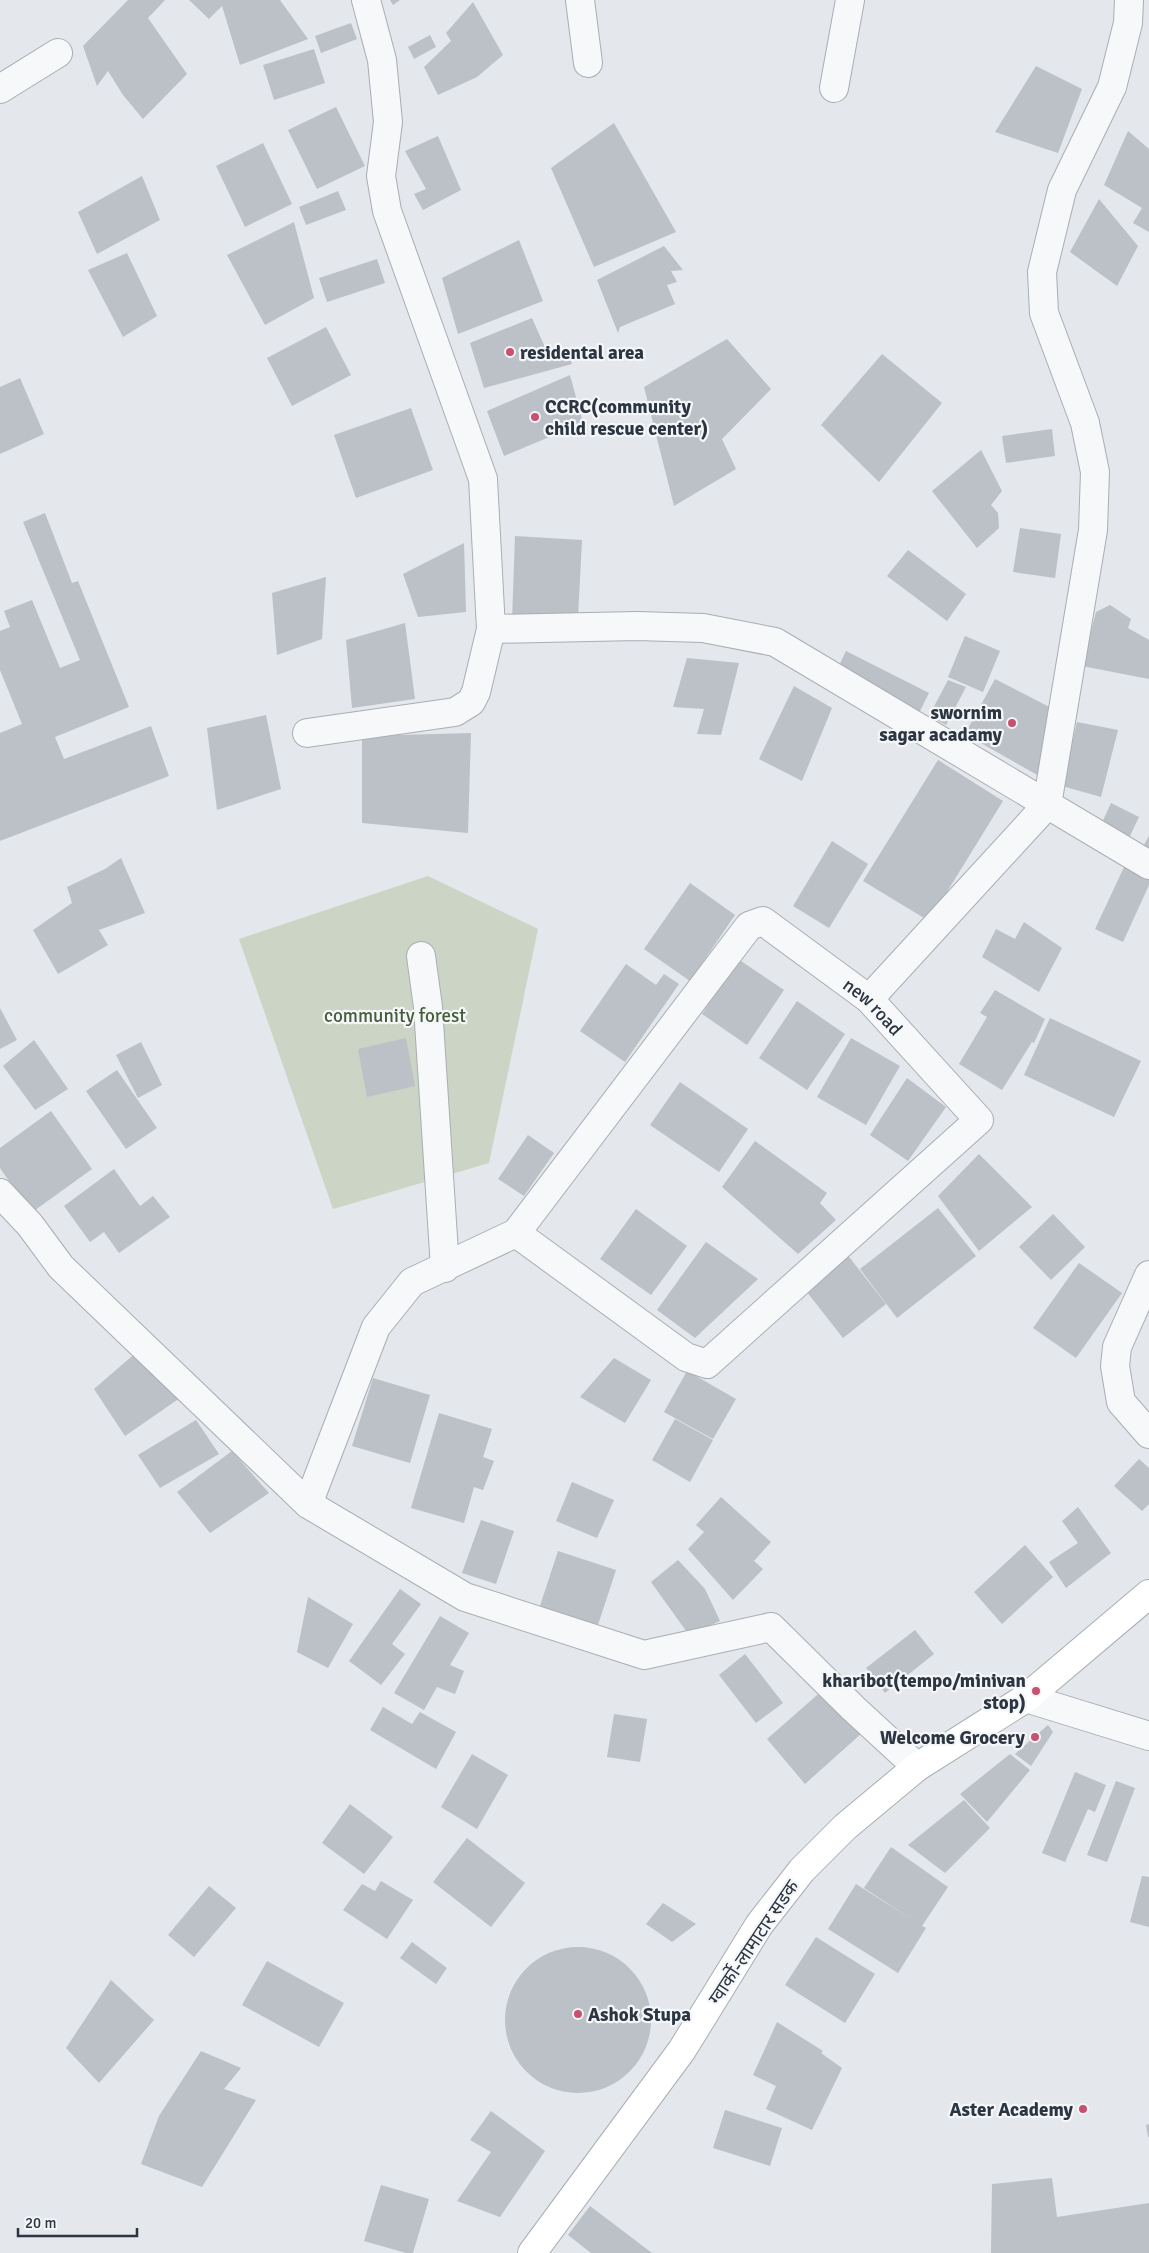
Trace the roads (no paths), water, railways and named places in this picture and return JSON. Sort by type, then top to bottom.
[{"type":"main road","name":"ग्वार्को-लामाटार सडक","points":[[532,2253],[682,2050],[760,1925],[802,1870],[845,1827],[917,1767],[1026,1698],[1149,1594]]},
{"type":"street","points":[[307,734],[455,712],[470,702],[476,692],[491,630],[483,479],[387,211],[381,176],[388,122],[383,69],[366,0]]},
{"type":"street","points":[[580,0],[588,63]]},
{"type":"street","points":[[834,88],[850,0]]},
{"type":"street","points":[[869,999],[1047,806],[1093,530],[1095,472],[1084,423],[1044,313],[1042,272],[1062,190],[1112,87],[1128,23],[1129,0]]},
{"type":"street","points":[[0,89],[58,53]]},
{"type":"street","points":[[491,630],[637,626],[703,628],[775,642],[1047,806],[1149,865]]},
{"type":"street","name":"new road","points":[[763,921],[869,999],[979,1120],[707,1364],[686,1357],[516,1233],[749,926],[763,921]]},
{"type":"street","points":[[421,956],[428,1007],[446,1268]]},
{"type":"street","points":[[0,1193],[30,1225],[62,1267],[308,1504],[464,1597],[644,1655],[771,1627],[853,1708],[917,1767]]},
{"type":"street","points":[[308,1504],[376,1327],[412,1282],[446,1268],[516,1233]]},
{"type":"street","points":[[1149,1275],[1117,1347],[1115,1366],[1121,1402],[1149,1434]]},
{"type":"street","points":[[1026,1698],[1149,1736]]},
{"type":"place","name":"residental area","points":[[510,352]]},
{"type":"place","name":"CCRC(community child rescue center)","points":[[535,417]]},
{"type":"place","name":"swornim sagar acadamy","points":[[1012,723]]},
{"type":"place","name":"kharibot(tempo/minivan stop)","points":[[1036,1691]]},
{"type":"place","name":"Welcome Grocery","points":[[1035,1737]]},
{"type":"place","name":"Ashok Stupa","points":[[578,2014]]},
{"type":"place","name":"Aster Academy","points":[[1083,2109]]},
{"type":"park label","name":"community forest","points":[[395,1015]]}]
